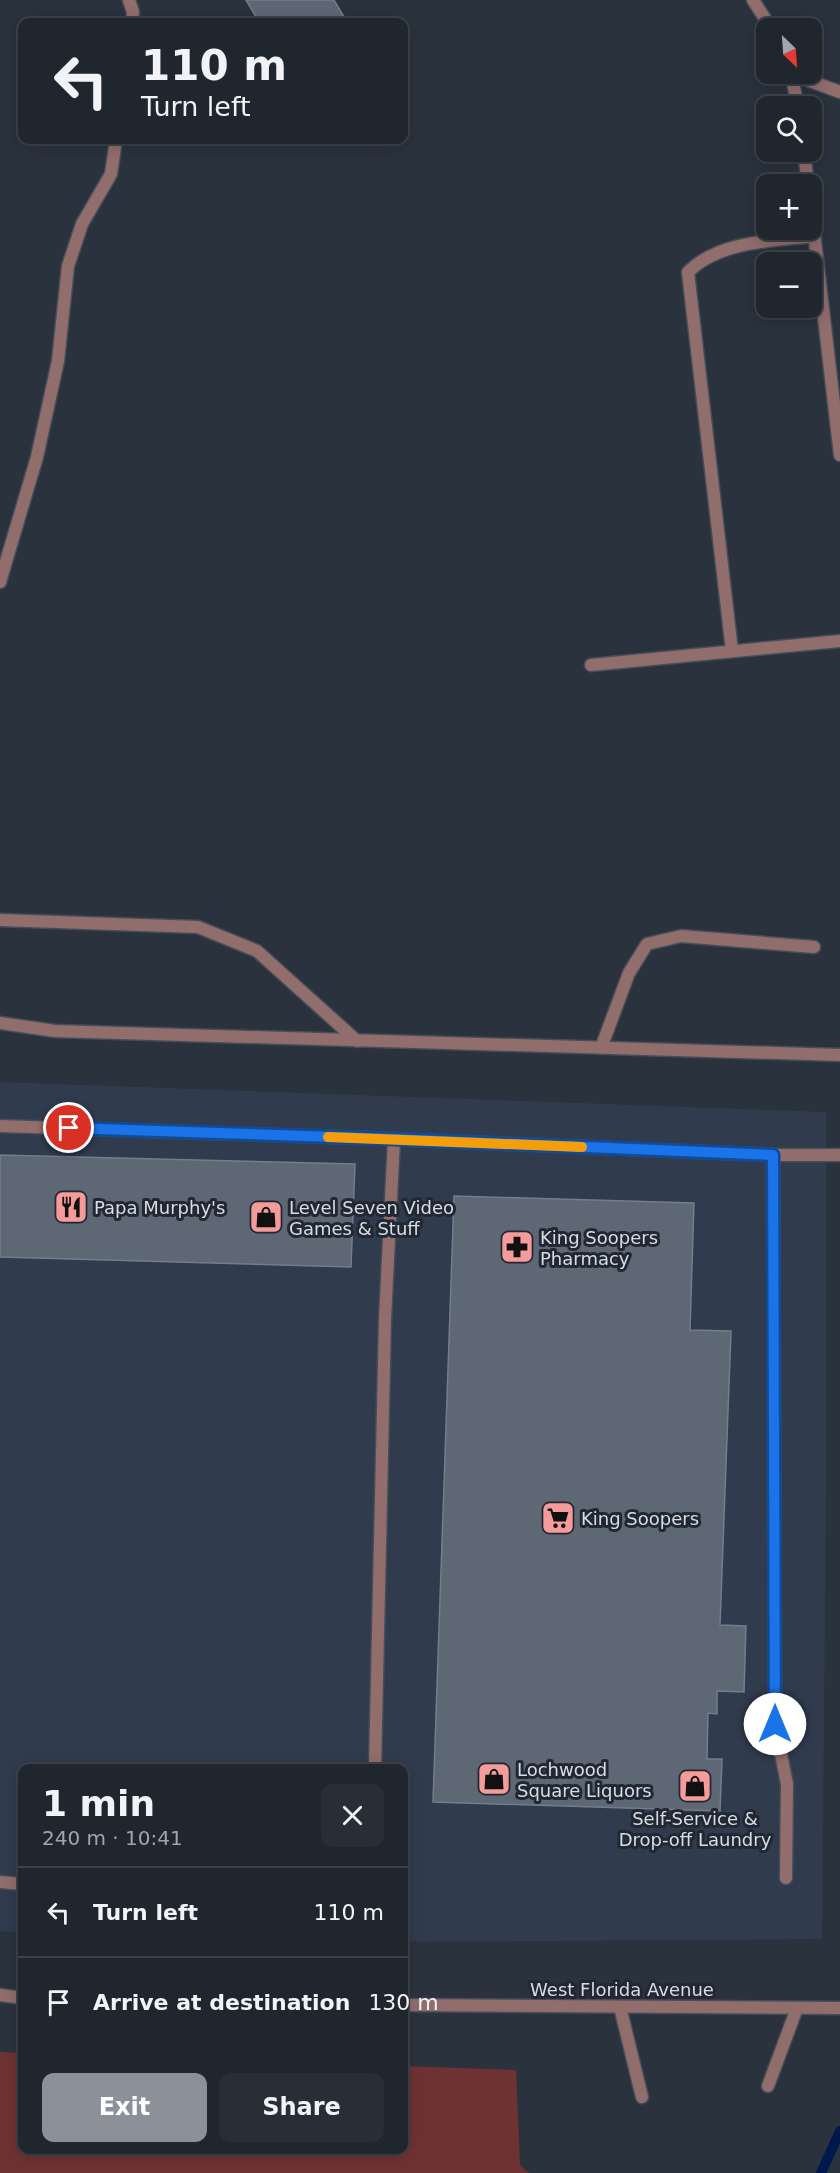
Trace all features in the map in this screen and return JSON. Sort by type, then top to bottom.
[{"type":"street","points":[[129,0],[132,18]]},
{"type":"street","points":[[753,0],[765,18]]},
{"type":"street","points":[[818,84],[840,92]]},
{"type":"street","points":[[0,582],[37,457],[58,361],[68,266],[82,224],[111,174],[115,144]]},
{"type":"street","points":[[732,651],[688,272],[699,261],[734,247],[785,240]]},
{"type":"street","points":[[814,240],[840,455]]},
{"type":"street","points":[[591,665],[840,641]]},
{"type":"street","points":[[0,920],[198,927],[257,951],[357,1041]]},
{"type":"street","points":[[601,1048],[629,973],[647,944],[681,936],[814,947]]},
{"type":"street","points":[[0,1023],[55,1031],[840,1055]]},
{"type":"street","points":[[0,1126],[773,1155],[840,1155]]},
{"type":"street","points":[[375,1764],[385,1319],[394,1139]]},
{"type":"street","points":[[773,1155],[775,1724],[787,1784],[786,1878]]},
{"type":"street","points":[[0,1882],[18,1884]]},
{"type":"street","points":[[0,1995],[18,1997]]},
{"type":"street","name":"West Florida Avenue","points":[[408,2005],[840,2008]]},
{"type":"street","points":[[620,2007],[642,2097]]},
{"type":"street","points":[[768,2086],[797,2008]]},
{"type":"shaded area","points":[[0,1082],[826,1112],[826,1499],[822,1939],[408,1942],[408,1764],[18,1764],[18,1933],[0,1931]]},
{"type":"shaded area","points":[[0,2052],[18,2053],[18,2154],[408,2154],[408,2066],[516,2070],[520,2165],[529,2173],[0,2173]]},
{"type":"building","points":[[246,0],[334,0],[345,18],[276,17],[257,18]]},
{"type":"building","points":[[0,1155],[355,1164],[351,1267],[0,1257]]},
{"type":"building","points":[[454,1196],[694,1203],[690,1330],[731,1331],[720,1625],[746,1626],[744,1692],[717,1691],[717,1714],[708,1713],[707,1759],[722,1759],[720,1811],[433,1802]]},
{"type":"waterway","points":[[821,2173],[840,2131]]},
{"type":"slow traffic","points":[[328,1137],[582,1147]]},
{"type":"place","name":"Papa Murphy's","points":[[71,1207]]},
{"type":"place","name":"Level Seven Video Games & Stuff","points":[[266,1217]]},
{"type":"place","name":"King Soopers Pharmacy","points":[[517,1247]]},
{"type":"place","name":"King Soopers","points":[[558,1518]]},
{"type":"place","name":"Lochwood Square Liquors","points":[[494,1779]]},
{"type":"place","name":"Self-Service & Drop-off Laundry","points":[[695,1786]]},
{"type":"route","points":[[69,1128],[773,1155],[775,1724]]}]
